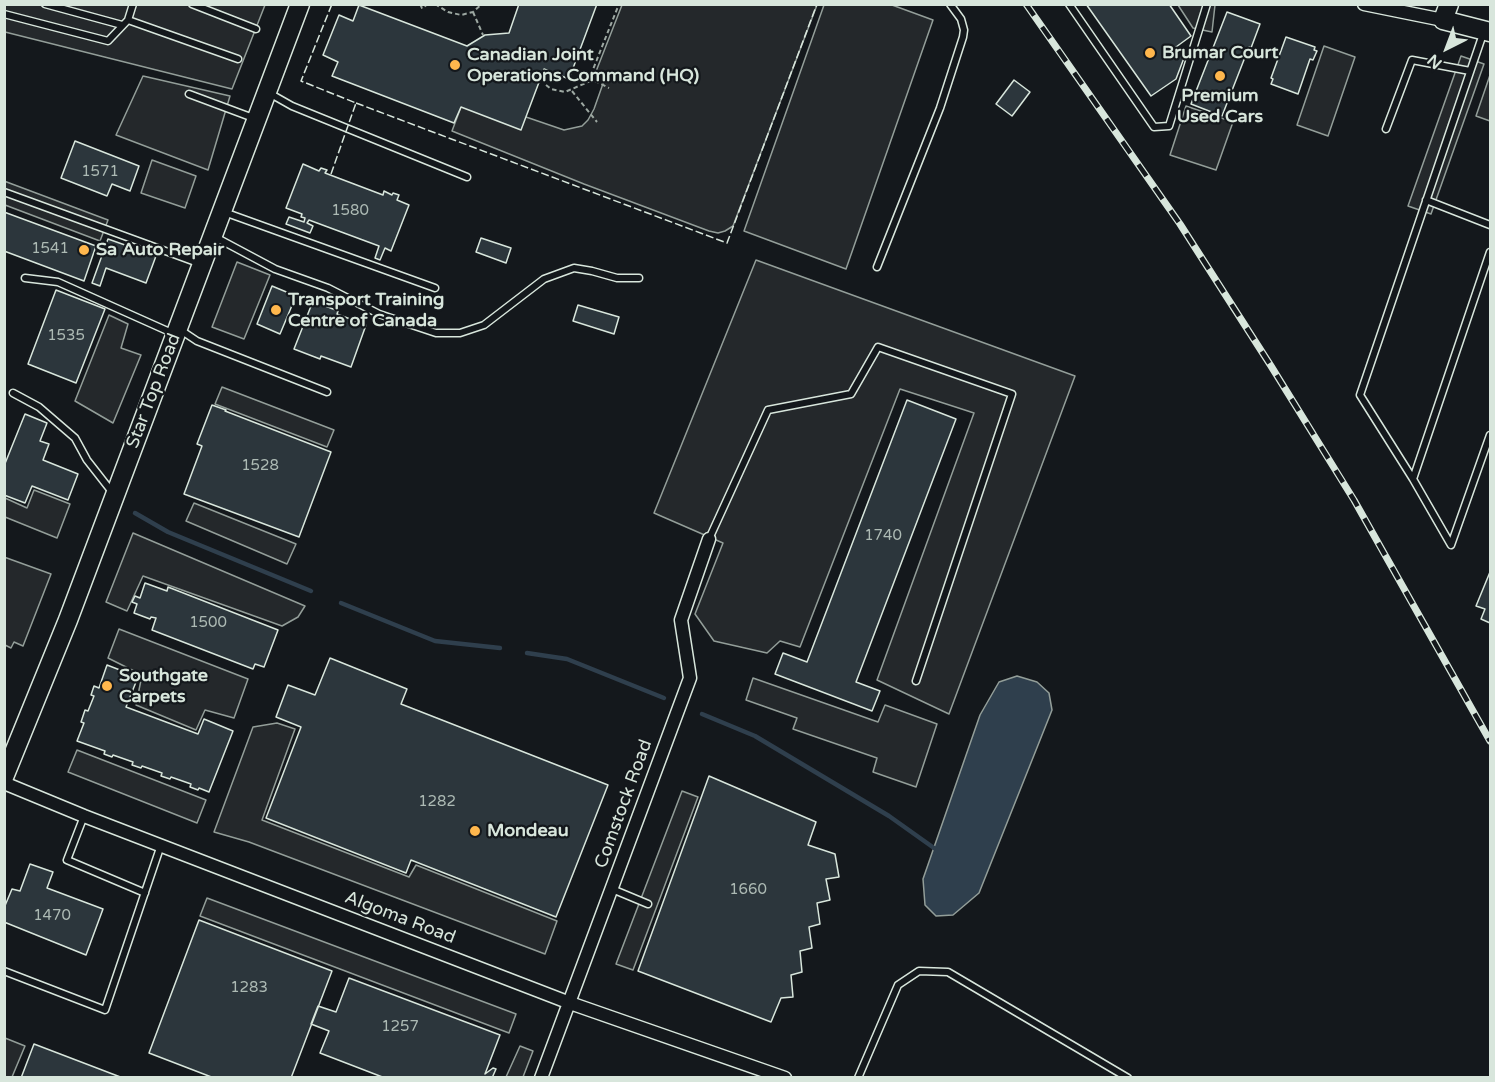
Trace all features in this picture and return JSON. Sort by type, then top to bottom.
[{"type":"street","name":"Star Top Road","points":[[4,777],[115,496],[300,4]]},
{"type":"street","points":[[1364,4],[1446,12],[1487,32]]},
{"type":"street","name":"Comstock Road","points":[[541,1077],[690,678],[681,620],[709,539]]},
{"type":"street","name":"Algoma Road","points":[[4,783],[570,1003],[785,1077]]},
{"type":"lane","points":[[45,4],[125,22],[238,59]]},
{"type":"lane","points":[[4,14],[108,41],[125,22],[133,4]]},
{"type":"lane","points":[[192,4],[256,29]]},
{"type":"lane","points":[[877,267],[940,108],[963,37],[961,19],[950,4]]},
{"type":"lane","points":[[1070,4],[1154,127],[1170,126],[1207,4]]},
{"type":"lane","points":[[1487,32],[1470,71],[1360,395],[1451,545],[1491,435]]},
{"type":"lane","points":[[1386,129],[1412,60],[1470,71]]},
{"type":"lane","points":[[267,93],[292,106],[467,177]]},
{"type":"lane","points":[[189,94],[257,119]]},
{"type":"lane","points":[[4,192],[203,264]]},
{"type":"lane","points":[[1426,200],[1491,225]]},
{"type":"lane","points":[[222,211],[435,288]]},
{"type":"lane","points":[[212,236],[275,269],[327,288],[379,314],[436,333],[460,333],[484,326],[544,279],[574,268],[617,278],[639,278]]},
{"type":"lane","points":[[1413,479],[1491,252]]},
{"type":"lane","points":[[25,278],[58,282],[327,392]]},
{"type":"lane","points":[[709,539],[768,410],[851,394],[878,347],[1012,394],[916,681]]},
{"type":"lane","points":[[13,393],[39,406],[75,438],[87,460],[115,496]]},
{"type":"lane","points":[[84,816],[67,860],[145,893]]},
{"type":"lane","points":[[4,971],[105,1011],[161,845]]},
{"type":"lane","points":[[612,889],[648,904]]},
{"type":"lane","points":[[858,1077],[898,985],[920,971],[948,972],[1128,1077]]},
{"type":"path","points":[[420,4],[422,8],[428,4]]},
{"type":"path","points":[[435,4],[447,12],[461,15],[473,12],[482,4]]},
{"type":"path","points":[[588,82],[619,4]]},
{"type":"path","points":[[473,12],[483,35]]},
{"type":"path","points":[[546,85],[550,89],[565,92],[595,81],[609,88]]},
{"type":"path","points":[[572,90],[597,122]]},
{"type":"shaded area","points":[[4,5],[265,5],[232,89],[5,32]]},
{"type":"shaded area","points":[[622,5],[817,5],[733,226],[725,231],[718,233],[709,231],[452,131],[461,107],[526,117],[564,130],[582,126],[594,109],[605,78],[595,74]]},
{"type":"shaded area","points":[[824,5],[892,5],[933,20],[846,269],[744,231]]},
{"type":"shaded area","points":[[1178,5],[1215,5],[1212,32],[1193,28]]},
{"type":"shaded area","points":[[1324,46],[1355,57],[1328,136],[1297,125]]},
{"type":"shaded area","points":[[1461,56],[1484,64],[1431,214],[1408,206]]},
{"type":"shaded area","points":[[1490,75],[1490,121],[1476,116]]},
{"type":"shaded area","points":[[143,76],[230,96],[208,170],[116,135]]},
{"type":"shaded area","points":[[1186,106],[1233,122],[1216,170],[1170,155]]},
{"type":"shaded area","points":[[152,160],[196,176],[185,208],[141,193]]},
{"type":"shaded area","points":[[4,181],[108,220],[100,241],[5,205]]},
{"type":"shaded area","points":[[756,260],[1075,376],[949,714],[877,680],[974,413],[900,389],[800,647],[780,641],[767,653],[714,641],[695,614],[723,543],[654,513]]},
{"type":"shaded area","points":[[237,262],[270,275],[244,339],[212,327]]},
{"type":"shaded area","points":[[109,315],[128,324],[121,348],[141,355],[113,423],[75,401]]},
{"type":"shaded area","points":[[222,387],[334,430],[327,447],[215,404]]},
{"type":"shaded area","points":[[34,490],[70,504],[57,538],[5,517],[5,498],[27,508]]},
{"type":"shaded area","points":[[194,503],[296,544],[287,564],[186,521]]},
{"type":"shaded area","points":[[133,533],[305,606],[298,617],[282,626],[143,576],[127,611],[106,602]]},
{"type":"shaded area","points":[[4,557],[51,574],[23,646],[14,642],[11,648],[5,645]]},
{"type":"shaded area","points":[[119,629],[248,679],[234,718],[205,710],[196,730],[136,705],[142,675],[108,658]]},
{"type":"shaded area","points":[[753,678],[878,722],[885,705],[937,724],[916,787],[873,772],[877,758],[793,729],[797,718],[746,700]]},
{"type":"shaded area","points":[[277,723],[295,729],[262,820],[409,877],[416,865],[557,921],[545,954],[249,842],[214,832],[253,727]]},
{"type":"shaded area","points":[[77,750],[206,800],[197,823],[68,772]]},
{"type":"shaded area","points":[[682,791],[698,797],[633,970],[616,964]]},
{"type":"shaded area","points":[[207,898],[516,1014],[509,1033],[200,916]]},
{"type":"shaded area","points":[[5,1038],[25,1046],[12,1077],[5,1077]]},
{"type":"shaded area","points":[[520,1046],[533,1051],[523,1077],[506,1077]]},
{"type":"water","points":[[1017,676],[1037,682],[1049,693],[1052,710],[979,893],[953,915],[936,916],[925,905],[923,879],[980,715],[999,682]]},
{"type":"building","name":"Canadian Joint Operations Command (HQ)","points":[[519,4],[597,4],[569,79],[544,69],[521,130],[461,107],[454,123],[332,76],[338,62],[323,55],[339,15],[353,21],[359,5],[467,46],[485,35],[509,33]]},
{"type":"building","name":"Brumar Court","points":[[1086,4],[1169,4],[1191,36],[1176,47],[1184,58],[1176,79],[1151,96]]},
{"type":"building","name":"Premium Used Cars","points":[[1227,12],[1260,24],[1222,116],[1191,104]]},
{"type":"building","points":[[1286,37],[1315,47],[1314,50],[1317,51],[1313,60],[1310,59],[1298,94],[1271,84],[1273,79],[1271,78]]},
{"type":"building","points":[[1014,80],[1030,92],[1012,116],[996,104]]},
{"type":"building","points":[[75,141],[139,166],[130,191],[112,184],[107,196],[61,178]]},
{"type":"building","points":[[303,164],[319,171],[321,168],[327,170],[325,173],[383,195],[384,191],[392,195],[393,193],[399,195],[397,200],[409,205],[391,251],[385,248],[380,260],[375,258],[379,246],[309,220],[307,223],[313,226],[310,233],[286,224],[289,217],[304,222],[305,218],[301,217],[302,214],[286,208]]},
{"type":"building","points":[[4,212],[96,246],[84,281],[4,251]]},
{"type":"building","points":[[481,238],[511,248],[506,263],[476,252]]},
{"type":"building","points":[[108,239],[156,256],[146,283],[106,268],[100,286],[92,283]]},
{"type":"building","name":"Transport Training Centre of Canada","points":[[272,286],[296,296],[280,334],[257,324]]},
{"type":"building","points":[[56,290],[105,309],[76,383],[28,364]]},
{"type":"building","points":[[313,301],[338,311],[337,314],[366,325],[351,367],[294,349]]},
{"type":"building","points":[[578,305],[619,317],[614,334],[573,321]]},
{"type":"building","points":[[907,400],[956,419],[856,682],[880,691],[872,711],[775,674],[783,653],[807,662]]},
{"type":"building","points":[[212,405],[331,452],[299,537],[184,494],[202,446],[197,444]]},
{"type":"building","points":[[25,414],[47,423],[40,441],[49,444],[43,460],[78,474],[68,500],[32,486],[25,503],[4,495],[4,466]]},
{"type":"building","points":[[1490,572],[1490,623],[1481,619],[1485,609],[1476,606]]},
{"type":"building","points":[[145,583],[167,591],[168,587],[278,630],[264,667],[255,664],[253,669],[152,630],[156,618],[151,617],[150,619],[134,613],[137,604],[132,602],[135,596],[140,598]]},
{"type":"building","points":[[330,658],[407,689],[401,704],[608,785],[556,917],[411,860],[406,873],[266,818],[301,727],[276,717],[288,685],[315,695]]},
{"type":"building","points":[[107,665],[138,677],[126,707],[198,734],[204,719],[233,731],[209,792],[190,787],[191,784],[171,777],[170,779],[161,776],[162,773],[132,765],[133,762],[104,754],[105,751],[77,741],[84,723],[81,722],[85,710],[88,711],[94,696],[91,695],[94,686],[99,688]]},
{"type":"building","points":[[709,776],[816,822],[808,845],[835,854],[839,877],[826,879],[830,900],[817,903],[820,924],[809,927],[812,948],[800,951],[802,972],[791,975],[793,997],[781,998],[771,1022],[638,971]]},
{"type":"building","points":[[30,864],[53,872],[47,888],[103,909],[86,955],[4,922],[4,908],[12,889],[20,891]]},
{"type":"building","points":[[199,920],[332,971],[291,1078],[214,1078],[149,1053]]},
{"type":"building","points":[[349,978],[500,1035],[485,1074],[493,1068],[496,1069],[492,1078],[385,1078],[320,1053],[329,1031],[311,1024],[318,1006],[336,1012]]},
{"type":"building","points":[[34,1044],[123,1078],[21,1078]]},
{"type":"waterway","points":[[135,513],[168,532],[311,591]]},
{"type":"waterway","points":[[341,603],[435,641],[500,648]]},
{"type":"waterway","points":[[527,653],[567,659],[664,698]]},
{"type":"waterway","points":[[702,714],[755,736],[889,816],[934,848]]},
{"type":"railway","points":[[1026,4],[1180,224],[1271,366],[1354,500],[1490,741]]},
{"type":"fence","points":[[331,174],[356,103],[301,81],[332,4]]},
{"type":"fence","points":[[356,103],[727,243],[817,4]]},
{"type":"place","name":"Brumar Court","points":[[1150,53]]},
{"type":"place","name":"Canadian Joint Operations Command (HQ)","points":[[455,65]]},
{"type":"place","name":"Premium Used Cars","points":[[1220,76]]},
{"type":"place","name":"Sa Auto Repair","points":[[84,250]]},
{"type":"place","name":"Transport Training Centre of Canada","points":[[276,310]]},
{"type":"place","name":"Southgate Carpets","points":[[107,686]]},
{"type":"place","name":"Mondeau","points":[[475,831]]}]
